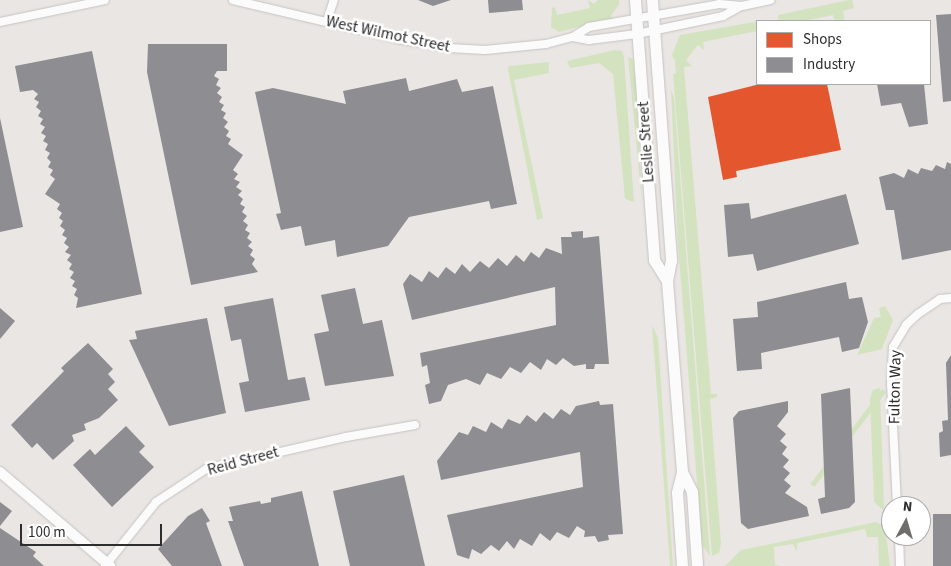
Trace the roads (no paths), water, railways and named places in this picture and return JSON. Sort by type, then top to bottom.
[{"type":"main road","name":"Leslie Street","points":[[635,0],[654,260],[667,281]]},
{"type":"main road","name":"Leslie Street","points":[[652,0],[671,260],[667,281],[682,472],[677,492],[682,566]]},
{"type":"main road","name":"Leslie Street","points":[[682,472],[692,492],[697,566]]},
{"type":"street","points":[[0,22],[105,0]]},
{"type":"street","name":"West Wilmot Street","points":[[233,0],[449,48],[516,50],[573,37],[589,27],[719,4],[742,6]]},
{"type":"street","points":[[327,22],[334,0]]},
{"type":"street","points":[[742,6],[770,0]]},
{"type":"street","name":"West Wilmot Street","points":[[573,37],[589,40],[637,34],[723,16],[742,6]]},
{"type":"street","name":"Fulton Way","points":[[897,496],[892,385],[893,347],[903,329],[918,314],[940,299],[951,298]]},
{"type":"street","name":"Reid Street","points":[[107,565],[156,502],[206,469],[346,437],[415,425]]},
{"type":"street","points":[[0,472],[107,565]]},
{"type":"street","points":[[899,546],[900,566]]}]
